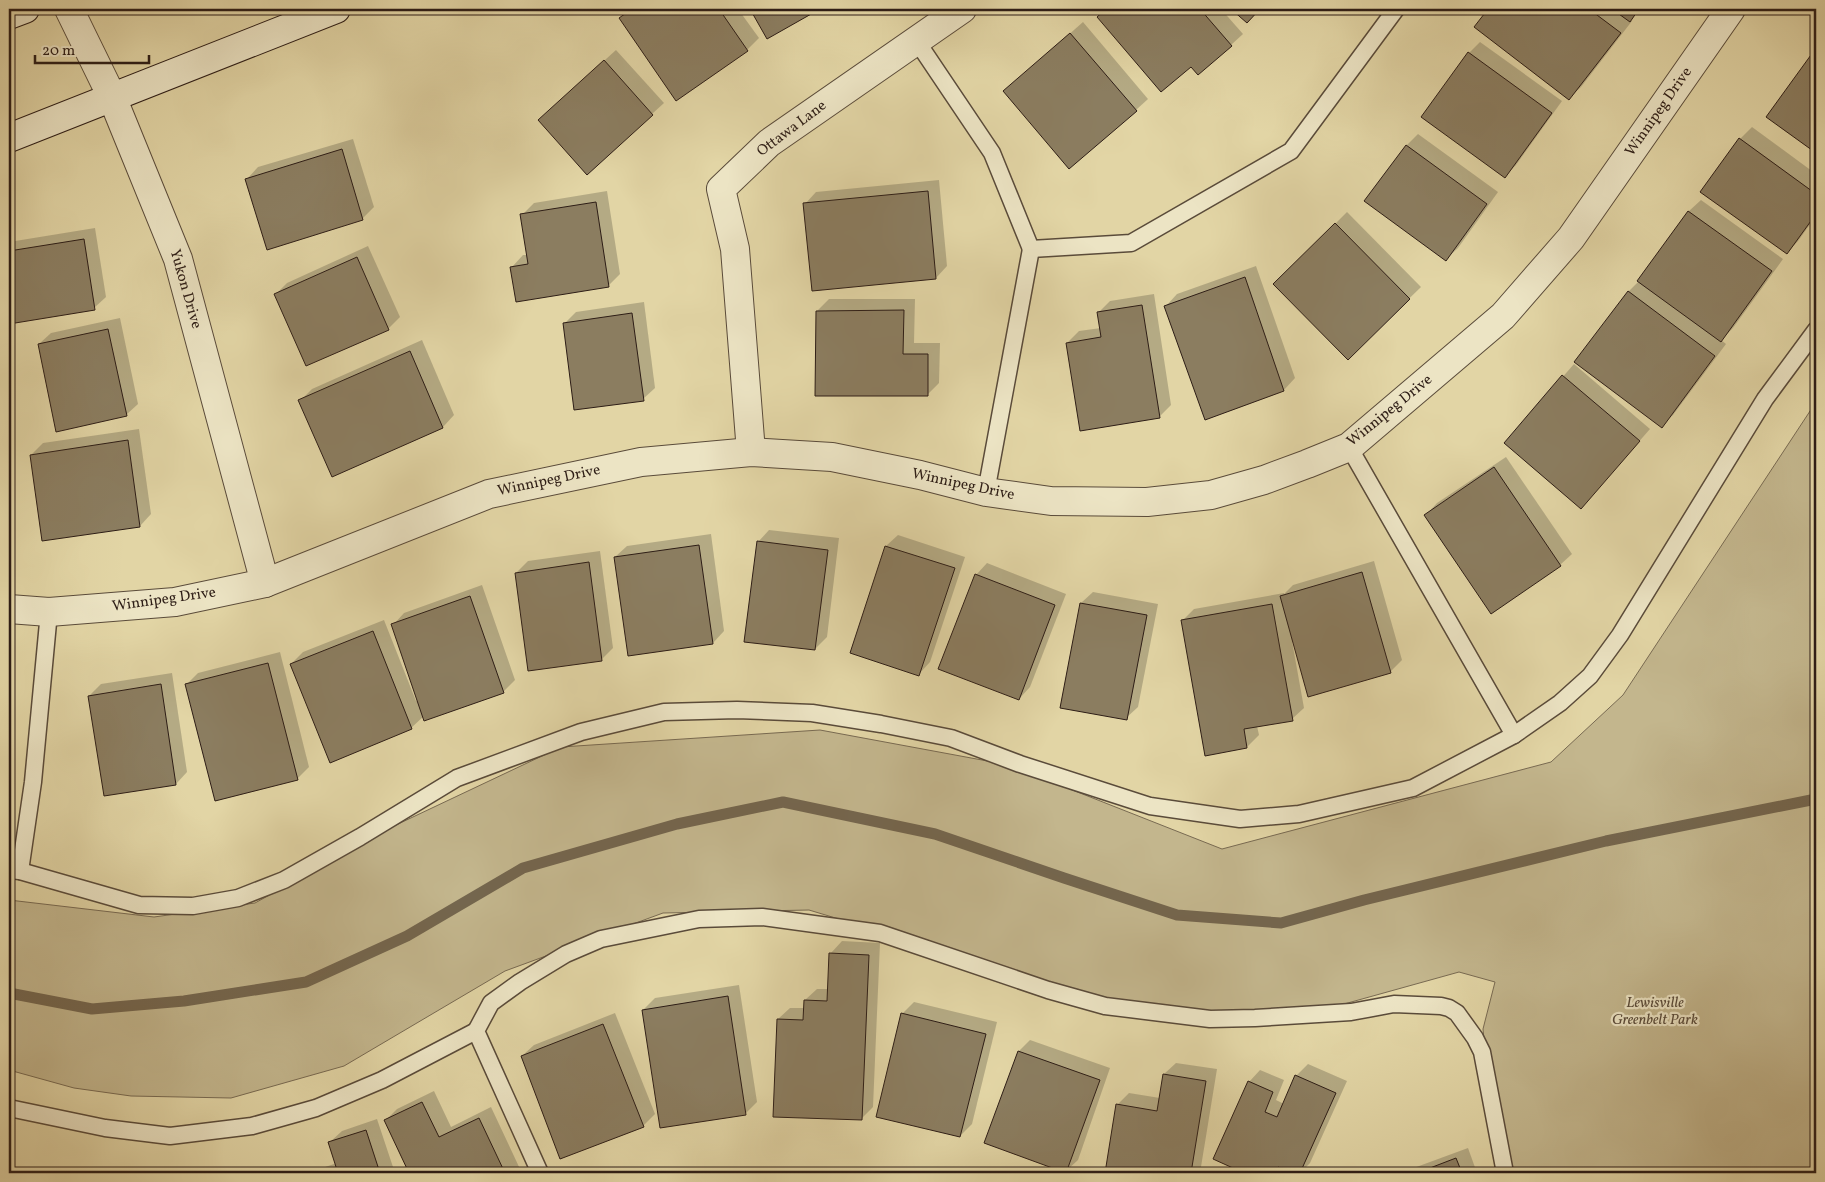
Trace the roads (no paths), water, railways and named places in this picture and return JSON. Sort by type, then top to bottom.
[{"type":"street","points":[[9,15],[25,9]]},
{"type":"street","name":"Yukon Drive","points":[[69,9],[112,97],[178,259],[265,583]]},
{"type":"street","points":[[9,138],[336,9]]},
{"type":"street","name":"Ottawa Lane","points":[[751,452],[735,250],[721,189],[769,142],[962,9]]},
{"type":"street","name":"Winnipeg Drive","points":[[9,609],[49,612],[96,610],[175,602],[265,583],[489,494],[641,462],[751,452],[832,457],[920,475],[986,492],[1051,501],[1147,502],[1211,495],[1272,477],[1349,447],[1504,316],[1571,238],[1731,9]]},
{"type":"lane","points":[[1031,250],[1131,243],[1291,151],[1396,9]]},
{"type":"lane","points":[[916,40],[992,154],[1031,250],[986,492]]},
{"type":"lane","points":[[49,612],[33,782],[15,871],[139,905],[193,906],[238,898],[284,880],[360,837],[457,778],[580,732],[664,712],[737,710],[812,713],[881,724],[951,738],[1020,764],[1150,806],[1240,819],[1300,814],[1413,788],[1514,734],[1560,703],[1590,676],[1620,636],[1765,399],[1816,330]]},
{"type":"lane","points":[[1349,447],[1514,734]]},
{"type":"lane","points":[[9,1108],[105,1128],[170,1136],[252,1126],[316,1108],[382,1080],[476,1031],[491,1003],[520,982],[566,954],[601,939],[699,919],[762,917],[880,933],[1048,990],[1105,1006],[1210,1019],[1351,1012],[1394,1004],[1449,1008],[1457,1013],[1475,1038],[1482,1052],[1505,1173]]},
{"type":"lane","points":[[476,1031],[540,1173]]},
{"type":"waterway","points":[[9,993],[92,1009],[184,1001],[306,982],[407,936],[523,868],[677,824],[783,802],[935,834],[1177,915],[1281,923],[1364,900],[1606,841],[1816,799]]},
{"type":"park label","name":"Lewisville Greenbelt Park","points":[[1655,1012]]}]
